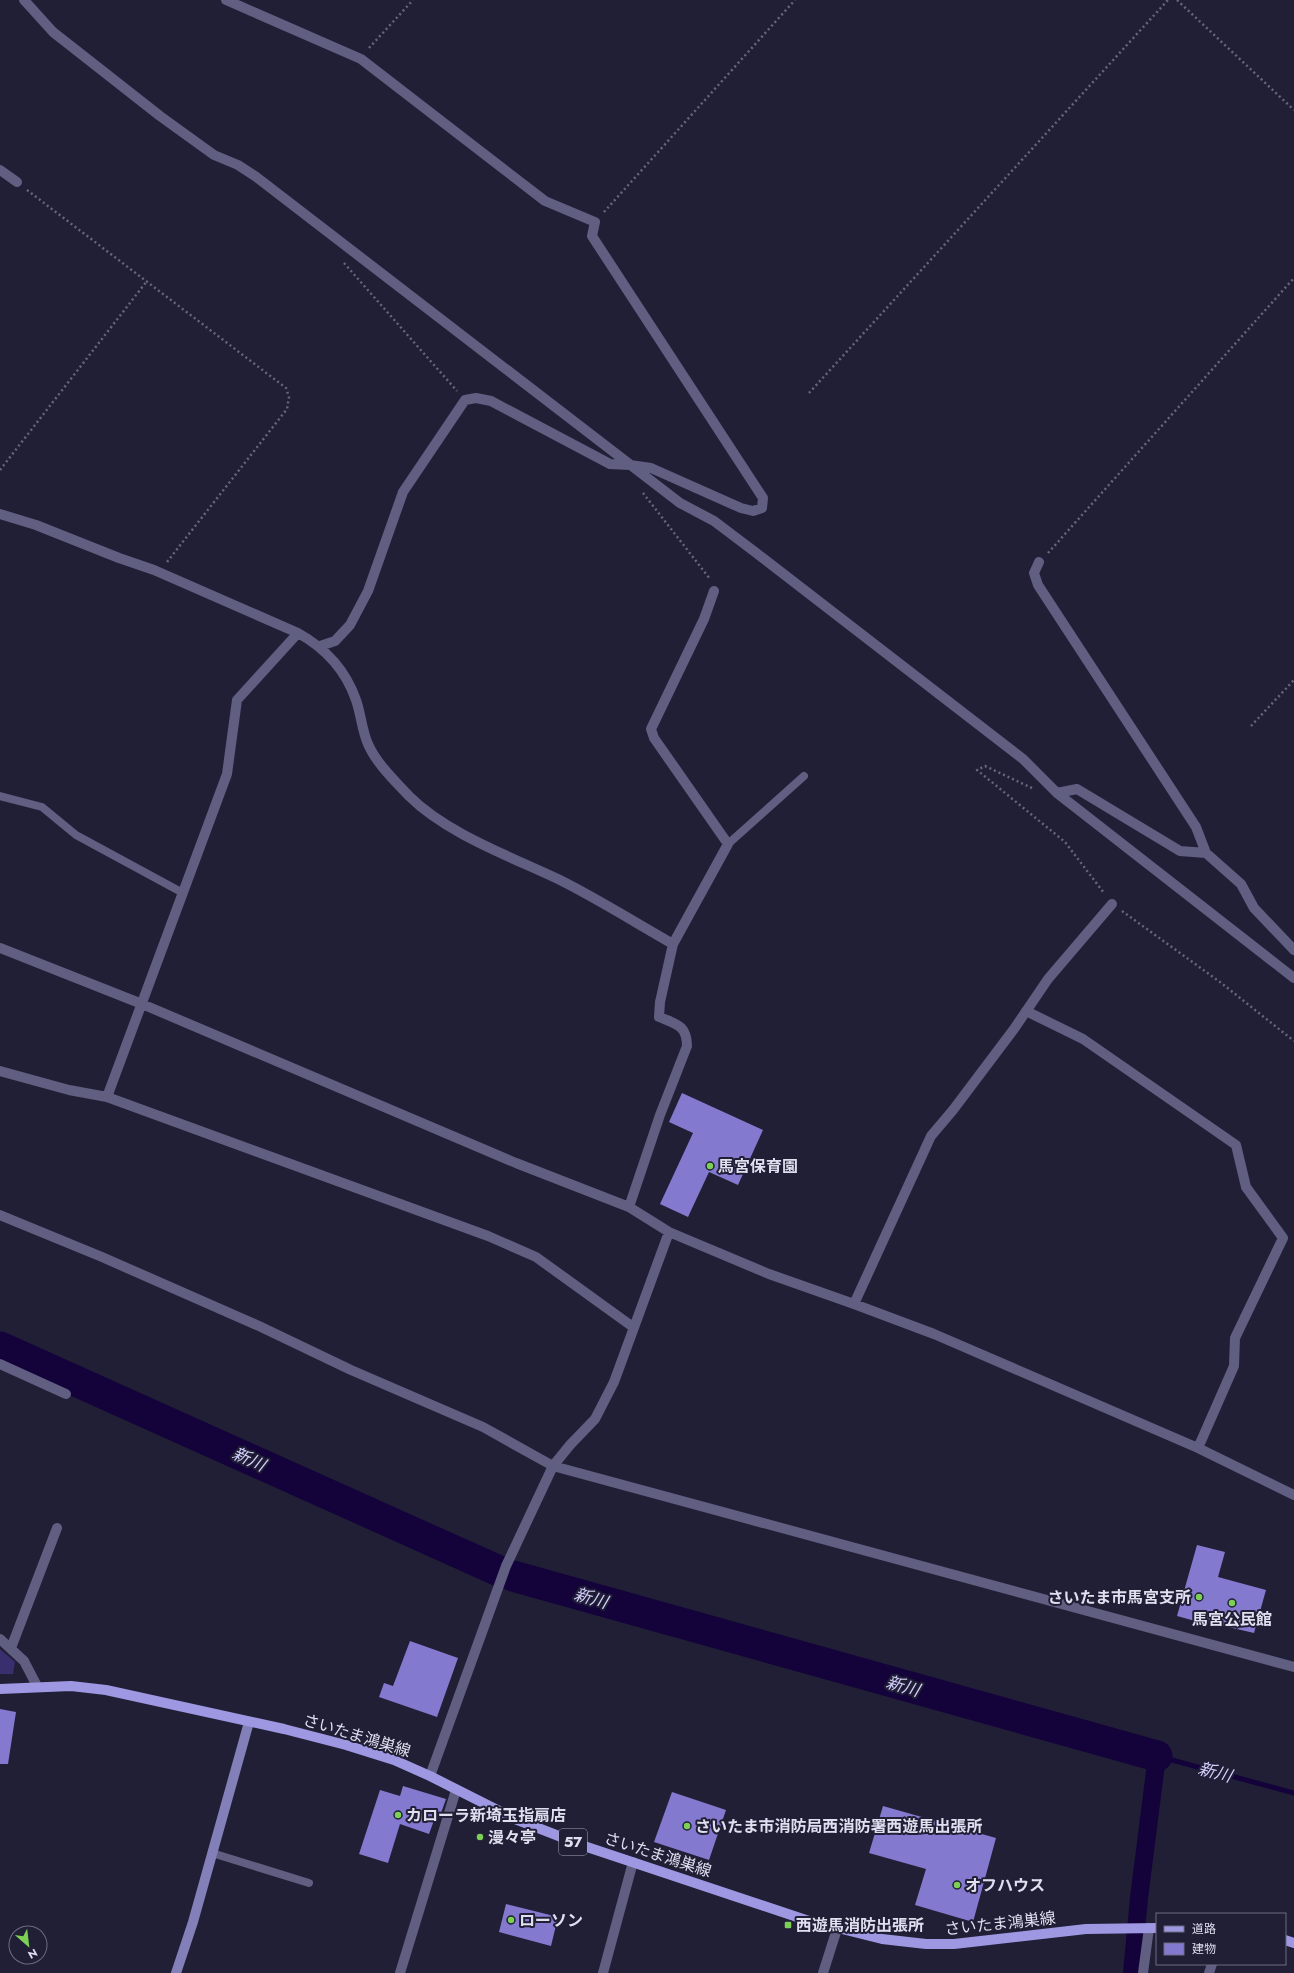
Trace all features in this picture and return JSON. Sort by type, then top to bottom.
[{"type":"main road","name":"さいたま鴻巣線","points":[[0,1688],[71,1686],[106,1690],[346,1745],[394,1760],[552,1834],[837,1929],[882,1939],[926,1944],[984,1942],[1086,1929],[1153,1928]]},
{"type":"street","points":[[24,0],[53,32],[160,116],[214,155],[238,165],[255,176],[680,503],[714,521],[755,552],[1023,759],[1057,793],[1294,978]]},
{"type":"street","points":[[226,0],[361,59],[545,201],[595,222],[592,236],[763,498],[762,508],[753,511],[741,508],[651,468],[610,464],[491,401],[476,398],[465,400],[404,492],[368,591],[350,625],[335,641],[320,646]]},
{"type":"street","points":[[0,170],[17,182]]},
{"type":"street","points":[[0,514],[36,525],[159,572],[298,633],[320,646],[335,662],[350,687],[356,700],[367,743],[375,756],[410,796],[436,818],[483,844],[562,881],[673,944]]},
{"type":"street","points":[[1039,562],[1034,573],[1038,585],[1196,827],[1206,853],[1242,884],[1254,908],[1294,950]]},
{"type":"street","points":[[629,1207],[660,1115],[687,1046],[687,1035],[681,1027],[659,1018],[660,1002],[673,944],[728,844],[654,738],[651,729],[704,619],[714,591]]},
{"type":"street","points":[[107,1097],[227,774],[238,700],[298,633]]},
{"type":"street","points":[[1057,793],[1077,789],[1180,851],[1206,853]]},
{"type":"street","points":[[854,1304],[931,1136],[954,1110],[1048,979],[1112,904]]},
{"type":"street","points":[[0,948],[142,1004],[516,1163],[629,1207],[669,1232],[769,1274],[934,1334],[1198,1448],[1294,1495]]},
{"type":"street","points":[[1026,1011],[1083,1039],[1236,1145],[1246,1187],[1284,1238],[1235,1338],[1234,1366],[1198,1448]]},
{"type":"street","points":[[0,1071],[69,1090],[107,1097],[488,1236],[536,1258],[633,1327]]},
{"type":"street","points":[[0,1215],[33,1227],[109,1260],[259,1326],[351,1370],[482,1427],[554,1466],[1294,1667]]},
{"type":"street","points":[[430,1776],[506,1566],[554,1466],[570,1445],[595,1419],[614,1382],[669,1232]]},
{"type":"street","points":[[0,1364],[66,1394]]},
{"type":"street","points":[[11,1648],[57,1528]]},
{"type":"street","points":[[0,1639],[24,1661],[37,1686]]},
{"type":"street","points":[[176,1973],[193,1922],[249,1722]]},
{"type":"street","points":[[400,1973],[456,1790]]},
{"type":"street","points":[[603,1973],[633,1862]]},
{"type":"street","points":[[1143,1973],[1153,1928]]},
{"type":"street","points":[[823,1973],[837,1929]]},
{"type":"lane","points":[[728,844],[804,776]]},
{"type":"lane","points":[[0,796],[42,807],[76,835],[183,893]]},
{"type":"lane","points":[[212,1853],[309,1883]]},
{"type":"path","points":[[368,50],[413,0]]},
{"type":"path","points":[[595,222],[795,0]]},
{"type":"path","points":[[809,393],[1168,0]]},
{"type":"path","points":[[1177,0],[1294,110]]},
{"type":"path","points":[[17,182],[286,388],[289,397],[288,409],[159,572]]},
{"type":"path","points":[[343,262],[465,400]]},
{"type":"path","points":[[1039,562],[1294,278]]},
{"type":"path","points":[[0,470],[147,281]]},
{"type":"path","points":[[641,491],[709,578],[714,591]]},
{"type":"path","points":[[1251,726],[1294,680]]},
{"type":"path","points":[[1034,789],[985,766],[977,770],[1066,842],[1112,904],[1220,982],[1294,1041]]},
{"type":"shaded area","points":[[0,1649],[15,1662],[13,1674],[0,1674]]},
{"type":"building","points":[[682,1093],[763,1130],[738,1185],[709,1172],[688,1217],[660,1204],[693,1133],[669,1122]]},
{"type":"building","points":[[1197,1545],[1225,1552],[1218,1577],[1266,1590],[1254,1633],[1207,1622],[1206,1624],[1177,1616]]},
{"type":"building","points":[[410,1641],[458,1658],[437,1717],[379,1697],[384,1683],[393,1686]]},
{"type":"building","points":[[0,1709],[16,1712],[8,1764],[0,1764]]},
{"type":"building","points":[[403,1786],[446,1799],[440,1816],[436,1815],[429,1834],[400,1824],[388,1863],[359,1854],[380,1790],[400,1796]]},
{"type":"building","points":[[672,1792],[726,1810],[709,1860],[654,1842]]},
{"type":"building","points":[[883,1806],[996,1838],[973,1922],[915,1905],[926,1869],[869,1853]]},
{"type":"building","points":[[506,1904],[558,1917],[551,1946],[499,1932]]},
{"type":"waterway","name":"新川","points":[[0,1347],[499,1571]]},
{"type":"waterway","name":"新川","points":[[513,1576],[1157,1756]]},
{"type":"waterway","name":"新川","points":[[1157,1756],[1294,1793]]},
{"type":"waterway","points":[[1132,1973],[1139,1898],[1157,1756]]},
{"type":"place","name":"馬宮保育園","points":[[710,1166]]},
{"type":"place","name":"さいたま市馬宮支所","points":[[1199,1597]]},
{"type":"place","name":"馬宮公民館","points":[[1232,1603]]},
{"type":"place","name":"カローラ新埼玉指扇店","points":[[398,1815]]},
{"type":"place","name":"さいたま市消防局西消防署西遊馬出張所","points":[[687,1826]]},
{"type":"place","name":"漫々亭","points":[[480,1837]]},
{"type":"place","name":"オフハウス","points":[[957,1885]]},
{"type":"place","name":"ローソン","points":[[511,1920]]},
{"type":"place","name":"西遊馬消防出張所","points":[[788,1925]]}]
